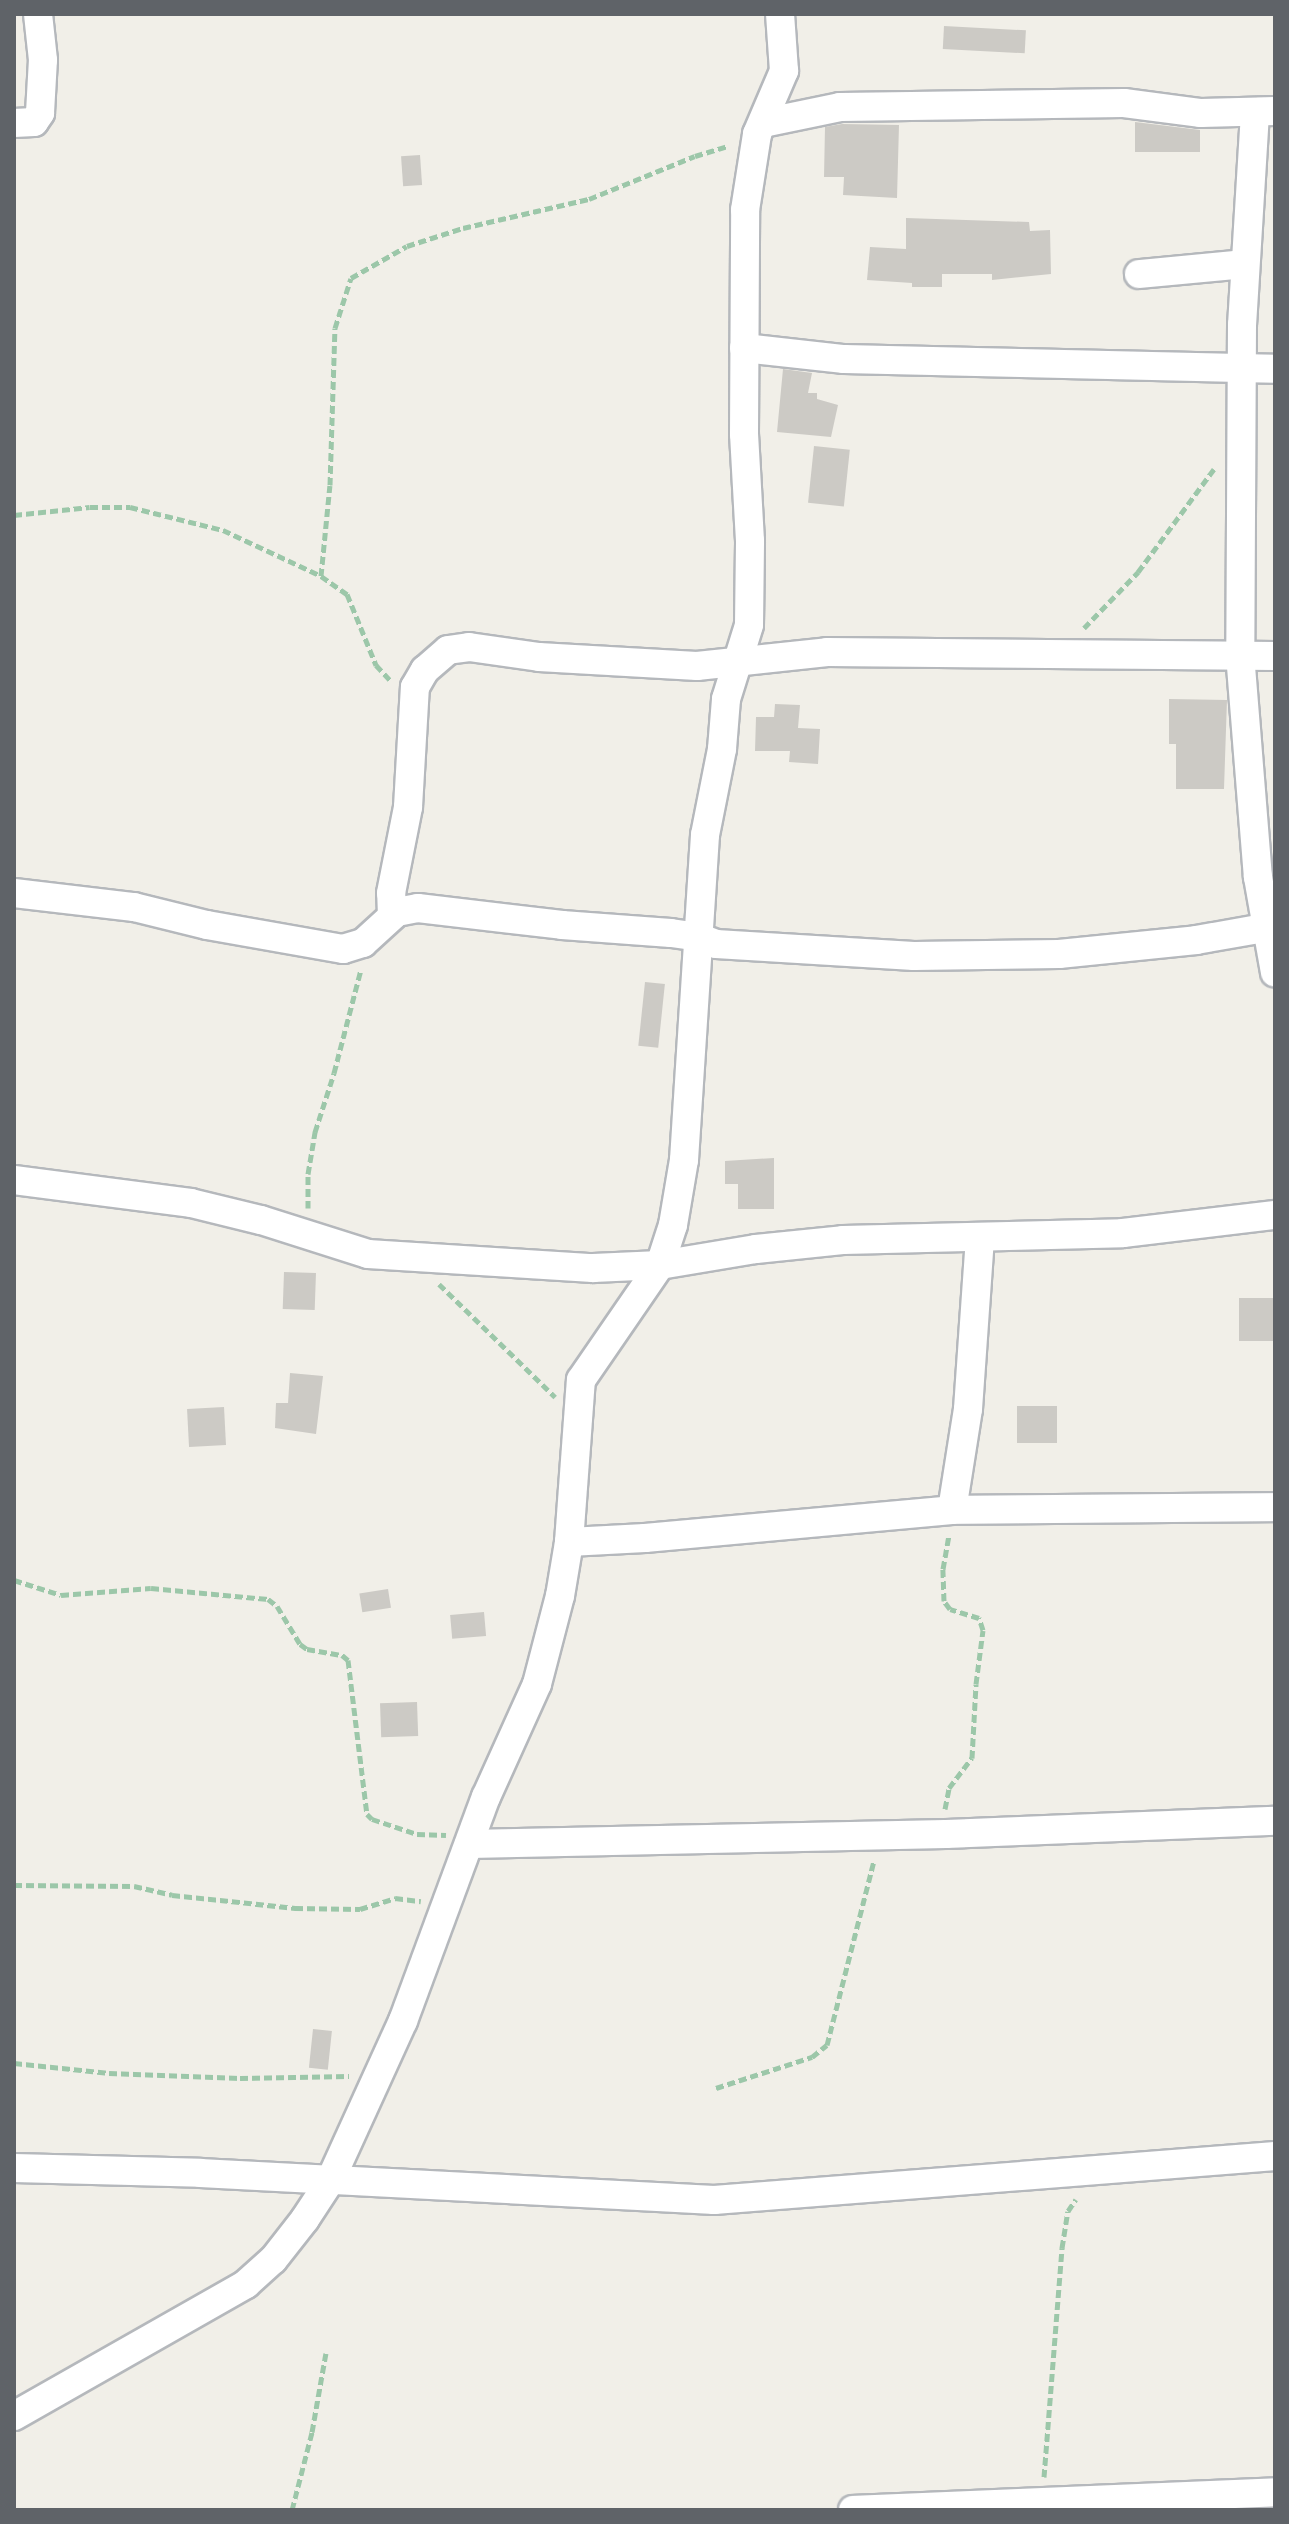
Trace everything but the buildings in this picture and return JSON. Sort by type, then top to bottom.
[{"type":"street","points":[[14,123],[34,122],[40,113],[43,60],[38,14]]},
{"type":"street","points":[[14,2416],[246,2284],[273,2260],[330,2181],[403,2021],[470,1840],[537,1684],[560,1596],[569,1542],[577,1416],[584,1371],[660,1265],[673,1225],[684,1160],[705,835],[722,749],[726,699],[747,637],[745,210],[760,129],[785,66],[780,14]]},
{"type":"street","points":[[760,129],[840,107],[1124,103],[1201,113],[1265,112],[1245,264],[1240,654],[1275,972]]},
{"type":"street","points":[[1139,274],[1245,264]]},
{"type":"street","points":[[744,348],[844,359],[1275,369]]},
{"type":"street","points":[[392,916],[391,893],[408,807],[415,687],[437,659],[459,647],[539,657],[697,666],[827,652],[1275,656]]},
{"type":"street","points":[[14,893],[134,907],[351,949],[363,943],[392,916],[406,909],[430,908],[515,920],[698,937],[716,944],[838,952],[990,956],[1130,948],[1270,927]]},
{"type":"street","points":[[14,1180],[191,1203],[261,1220],[368,1254],[593,1268],[660,1265],[756,1249],[843,1240],[1123,1233],[1275,1215]]},
{"type":"street","points":[[952,1510],[968,1409],[980,1238]]},
{"type":"street","points":[[569,1542],[952,1510],[1275,1507]]},
{"type":"street","points":[[470,1840],[946,1834],[1275,1821]]},
{"type":"street","points":[[14,2168],[200,2173],[714,2200],[1275,2156]]},
{"type":"street","points":[[853,2510],[1275,2492]]},
{"type":"path","points":[[321,576],[330,485],[334,339],[351,278],[407,246],[463,228],[589,199],[760,129]]},
{"type":"path","points":[[1057,653],[1115,600],[1218,463]]},
{"type":"path","points":[[14,515],[90,507],[130,507],[223,530],[321,576],[347,594],[380,672],[391,681],[415,687]]},
{"type":"path","points":[[308,1237],[308,1174],[315,1132],[361,974],[363,943]]},
{"type":"path","points":[[413,1258],[533,1378],[577,1416]]},
{"type":"path","points":[[946,1834],[945,1797],[972,1758],[975,1694],[983,1630],[979,1618],[950,1609],[944,1601],[943,1569],[952,1510]]},
{"type":"path","points":[[14,1580],[61,1595],[151,1588],[268,1599],[300,1644],[307,1649],[342,1655],[348,1660],[367,1814],[384,1824],[417,1834],[470,1840]]},
{"type":"path","points":[[716,2088],[812,2057],[827,2045],[880,1835]]},
{"type":"path","points":[[14,1885],[134,1886],[172,1895],[295,1908],[360,1909],[395,1898],[446,1903]]},
{"type":"path","points":[[14,2063],[109,2073],[225,2077],[378,2075]]},
{"type":"path","points":[[1043,2502],[1049,2391],[1066,2219],[1071,2204],[1082,2193]]},
{"type":"path","points":[[292,2510],[312,2432],[326,2353]]}]
